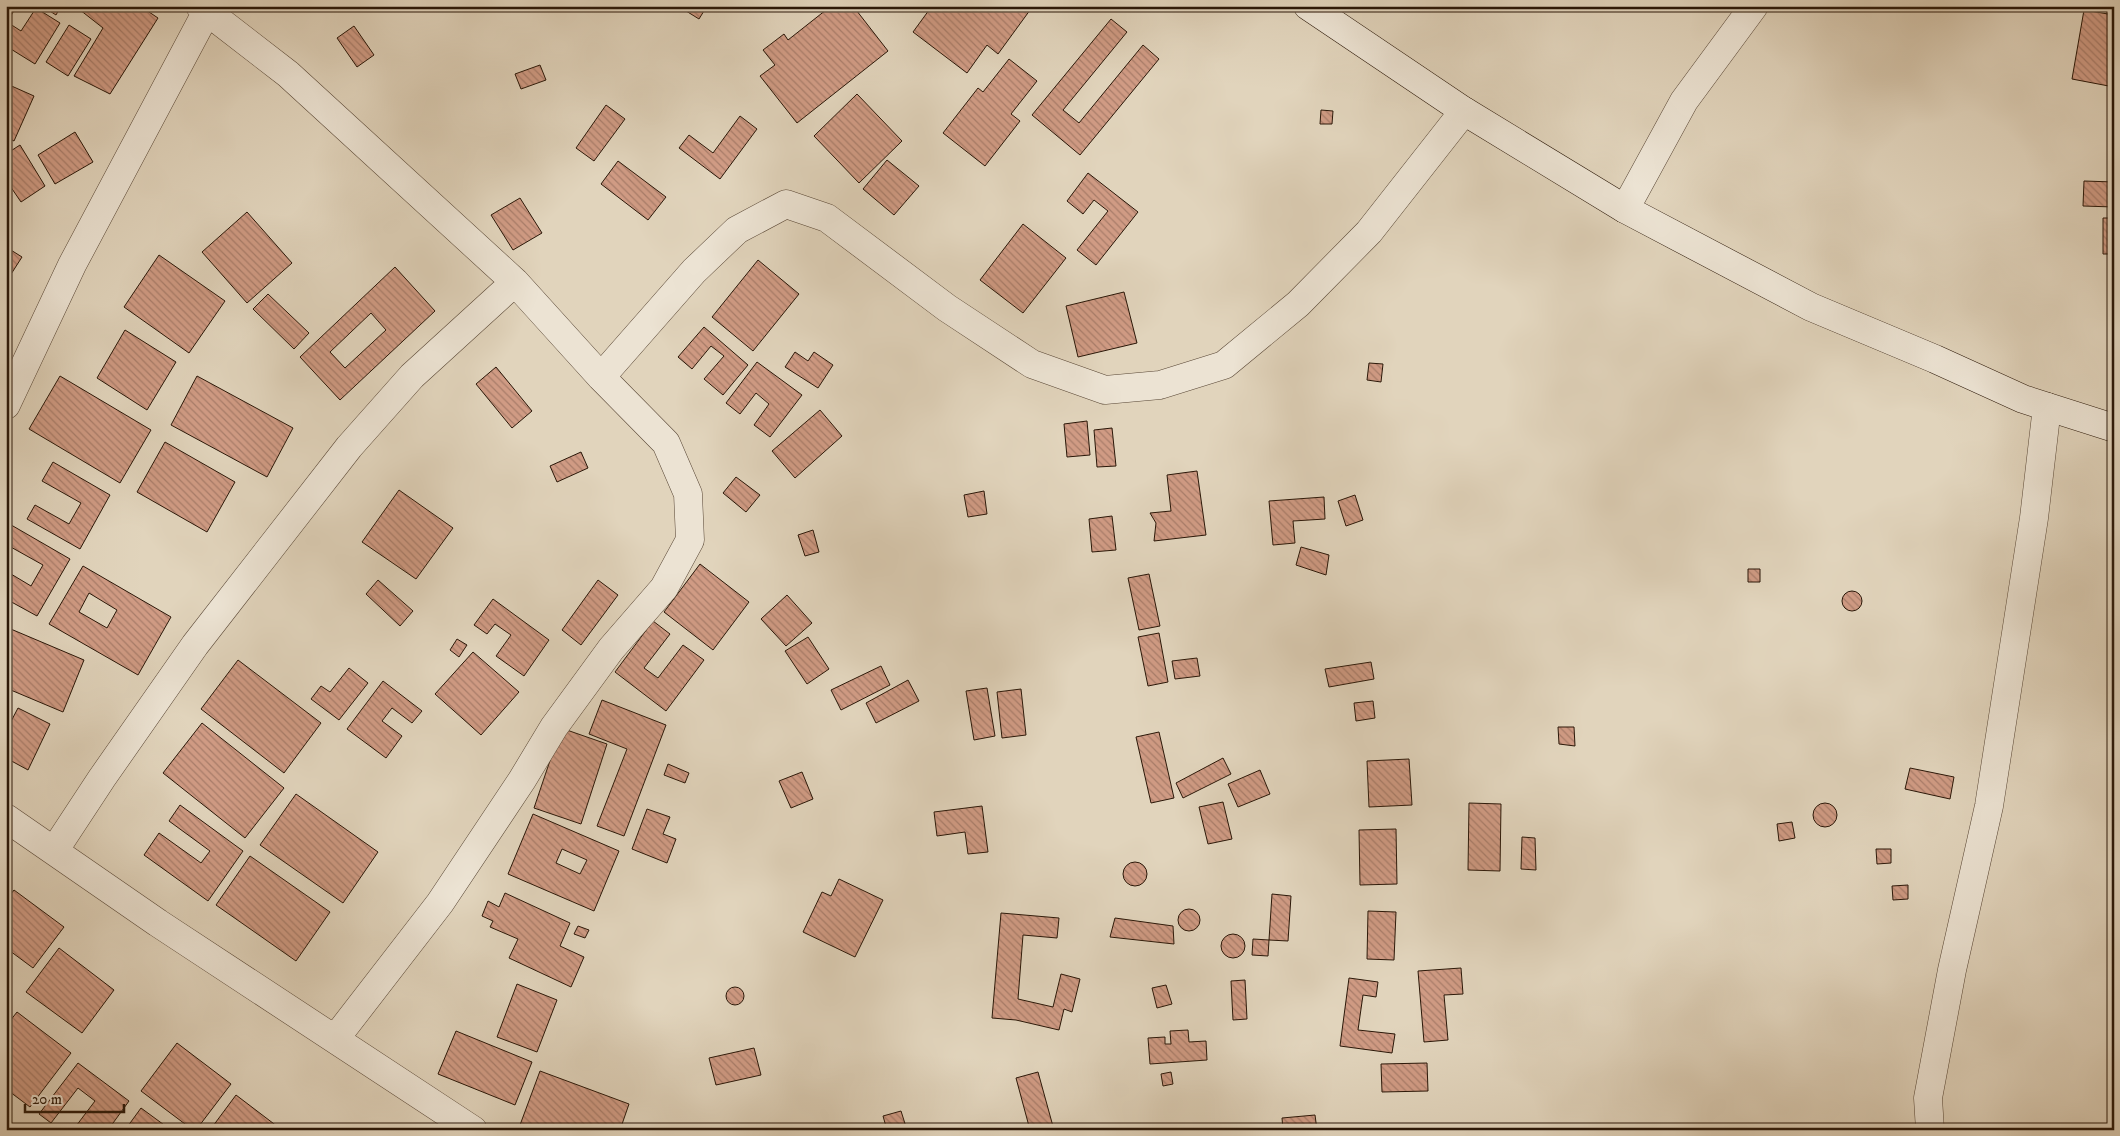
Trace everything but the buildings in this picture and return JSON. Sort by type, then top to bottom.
[{"type":"street","points":[[1625,209],[1684,101],[1754,6]]},
{"type":"street","points":[[6,405],[72,265],[204,8],[288,74],[515,282],[602,377],[666,443],[688,494],[690,540],[664,588],[611,649],[554,727],[522,780],[440,903],[335,1039]]},
{"type":"street","points":[[1318,9],[1464,111],[1625,209],[1811,307],[2024,399],[2114,428]]},
{"type":"street","points":[[602,377],[694,271],[737,230],[786,204],[827,218],[947,308],[1032,364],[1105,390],[1160,385],[1224,365],[1298,304],[1369,232],[1464,111]]},
{"type":"street","points":[[54,851],[194,645],[349,447],[412,376],[515,282]]},
{"type":"street","points":[[1930,1130],[1928,1098],[1952,970],[1989,806],[2034,518],[2047,407]]},
{"type":"street","points":[[6,818],[158,923],[473,1130]]}]
